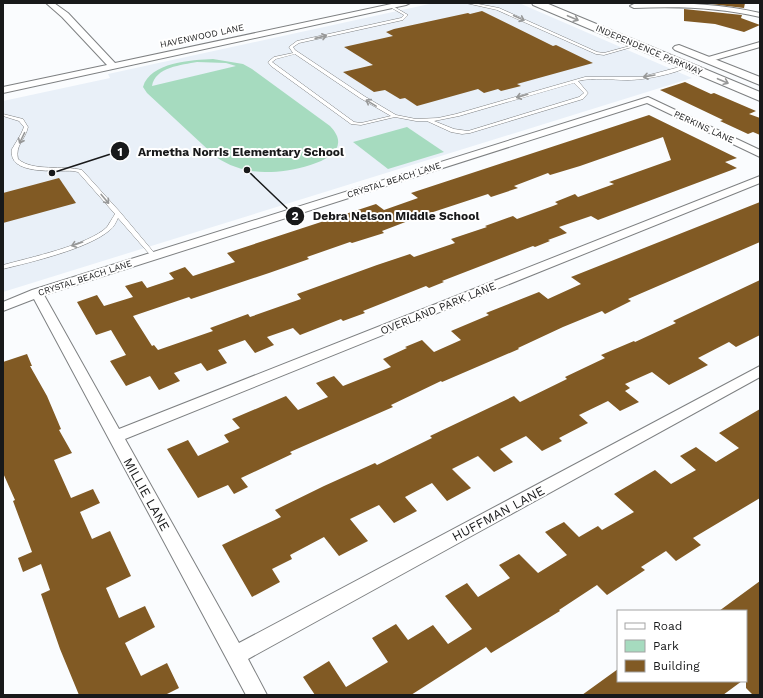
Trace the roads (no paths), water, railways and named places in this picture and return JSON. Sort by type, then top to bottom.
[{"type":"main road","name":"INDEPENDENCE PARKWAY","points":[[537,3],[760,97]]},
{"type":"main road","name":"INDEPENDENCE PARKWAY","points":[[665,42],[760,81]]},
{"type":"main road","points":[[687,66],[708,60]]},
{"type":"street","points":[[50,3],[65,15],[114,66]]},
{"type":"street","name":"HAVENWOOD LANE","points":[[3,90],[406,3]]},
{"type":"street","points":[[634,6],[663,4],[693,5],[760,15]]},
{"type":"street","points":[[748,12],[760,9]]},
{"type":"street","points":[[708,60],[760,44]]},
{"type":"street","name":"PERKINS LANE","points":[[648,100],[760,154]]},
{"type":"street","name":"CRYSTAL BEACH LANE","points":[[3,306],[37,293],[648,100]]},
{"type":"street","name":"OVERLAND PARK LANE","points":[[116,436],[760,179]]},
{"type":"street","name":"MILLIE LANE","points":[[37,293],[257,695]]},
{"type":"street","name":"HUFFMAN LANE","points":[[236,656],[760,371]]},
{"type":"lane","points":[[468,3],[498,9],[596,53],[604,54],[637,45]]},
{"type":"lane","points":[[391,6],[406,15],[402,19],[298,42],[291,47],[296,53],[362,97],[395,116],[416,120],[429,120],[457,115],[575,81],[595,77],[640,78],[654,76],[687,66]]},
{"type":"lane","points":[[296,53],[270,62],[272,65],[353,123],[361,124],[395,116]]},
{"type":"lane","points":[[429,120],[450,131],[468,132],[581,98],[586,93],[575,81]]},
{"type":"lane","points":[[3,115],[21,120],[26,127],[25,135],[14,152],[16,161],[19,165],[34,168],[62,168],[80,171],[154,256]]},
{"type":"lane","points":[[3,267],[80,244],[98,236],[109,228],[118,213]]},
{"type":"place","name":"Debra Nelson Middle School","points":[[247,170]]},
{"type":"place","name":"Armetha Norris Elementary School","points":[[52,173]]}]
